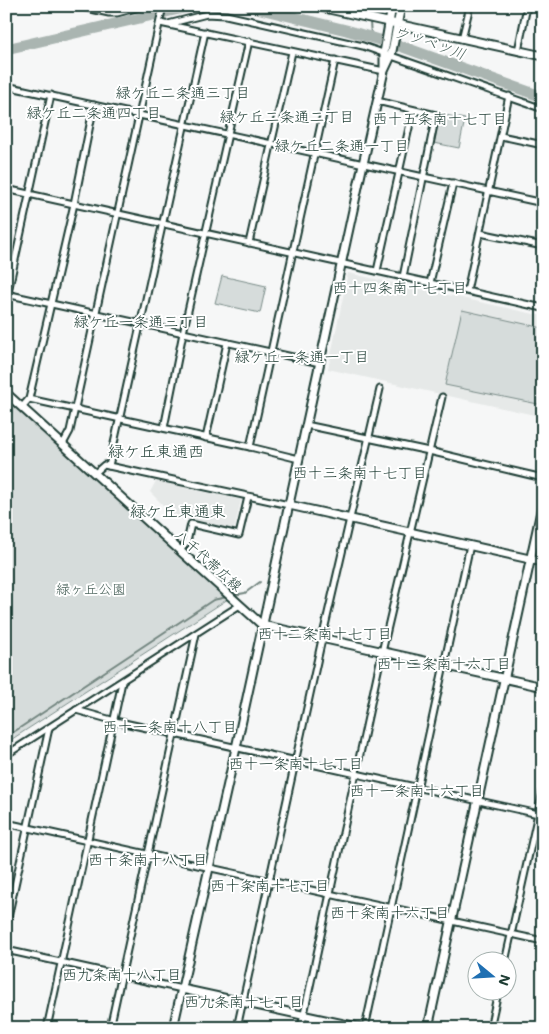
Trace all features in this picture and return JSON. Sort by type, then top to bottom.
[{"type":"street","points":[[77,6],[109,13],[117,13],[144,6]]},
{"type":"street","points":[[63,444],[70,431],[163,6]]},
{"type":"street","points":[[315,6],[347,10],[389,27],[398,25],[543,56]]},
{"type":"street","points":[[173,1028],[384,71],[388,52],[392,6]]},
{"type":"street","points":[[388,52],[396,33],[401,6]]},
{"type":"street","points":[[462,39],[470,6]]},
{"type":"street","points":[[518,51],[528,6]]},
{"type":"street","points":[[168,24],[207,14],[226,14],[388,52],[543,109]]},
{"type":"street","points":[[160,22],[384,71]]},
{"type":"street","points":[[109,466],[205,32]]},
{"type":"street","points":[[164,428],[183,333],[249,41]]},
{"type":"street","points":[[249,243],[292,52]]},
{"type":"street","points":[[250,447],[334,60]]},
{"type":"street","points":[[6,97],[7,86],[543,203]]},
{"type":"street","points":[[51,95],[7,297],[51,304],[320,363]]},
{"type":"street","points":[[467,291],[509,96]]},
{"type":"street","points":[[377,101],[436,115],[403,277]]},
{"type":"street","points":[[22,407],[29,398],[74,204],[94,105]]},
{"type":"street","points":[[377,271],[413,110]]},
{"type":"street","points":[[501,136],[543,146]]},
{"type":"street","points":[[430,283],[452,183]]},
{"type":"street","points":[[6,189],[543,308]]},
{"type":"street","points":[[480,233],[543,246]]},
{"type":"street","points":[[206,438],[227,343]]},
{"type":"street","points":[[237,1028],[322,639],[380,389]]},
{"type":"street","name":"八千代帯広線","points":[[6,393],[262,625],[543,688]]},
{"type":"street","points":[[301,1028],[382,652],[442,397]]},
{"type":"street","points":[[29,398],[299,459]]},
{"type":"street","points":[[306,425],[543,478]]},
{"type":"street","points":[[95,473],[104,465],[543,562]]},
{"type":"street","points":[[180,551],[187,542],[191,524],[239,535],[248,497]]},
{"type":"street","points":[[428,1028],[543,502]]},
{"type":"street","points":[[6,950],[363,1028],[470,545]]},
{"type":"street","points":[[6,756],[240,606]]},
{"type":"street","points":[[110,1028],[196,634]]},
{"type":"street","points":[[47,1028],[122,682]]},
{"type":"street","points":[[76,710],[114,721],[540,814]]},
{"type":"street","points":[[6,927],[49,728]]},
{"type":"street","points":[[507,952],[540,814],[543,791]]},
{"type":"street","points":[[6,823],[543,941]]},
{"type":"street","points":[[490,1028],[496,1002]]},
{"type":"shaded area","points":[[348,273],[543,316],[543,417],[328,369]]},
{"type":"shaded area","points":[[156,481],[241,500],[234,531],[175,517],[150,492]]},
{"type":"green space","points":[[440,114],[465,119],[459,148],[434,143]]},
{"type":"green space","points":[[222,276],[266,286],[260,313],[215,303]]},
{"type":"green space","points":[[462,310],[543,328],[543,405],[445,385]]},
{"type":"green space","name":"緑ヶ丘公園","points":[[6,396],[228,599],[6,743]]},
{"type":"waterway","name":"ウツベツ川","points":[[6,49],[192,6]]},
{"type":"waterway","name":"ウツベツ川","points":[[249,6],[346,30],[403,47],[543,97]]},
{"type":"waterway","points":[[371,16],[372,6]]},
{"type":"waterway","points":[[370,21],[371,37]]},
{"type":"waterway","points":[[234,595],[245,593],[260,582]]},
{"type":"waterway","points":[[6,737],[213,600],[227,597]]},
{"type":"district","name":"緑ケ丘二条通三丁目","points":[[183,92]]},
{"type":"district","name":"緑ケ丘二条通四丁目","points":[[94,112]]},
{"type":"district","name":"緑ケ丘二条通二丁目","points":[[287,116]]},
{"type":"district","name":"西十五条南十七丁目","points":[[440,118]]},
{"type":"district","name":"緑ケ丘二条通一丁目","points":[[342,145]]},
{"type":"district","name":"西十四条南十七丁目","points":[[400,287]]},
{"type":"district","name":"緑ケ丘一条通三丁目","points":[[141,321]]},
{"type":"district","name":"緑ケ丘一条通一丁目","points":[[302,356]]},
{"type":"district","name":"緑ケ丘東通西","points":[[156,450]]},
{"type":"district","name":"西十三条南十七丁目","points":[[360,472]]},
{"type":"district","name":"緑ケ丘東通東","points":[[178,510]]},
{"type":"district","name":"西十二条南十七丁目","points":[[325,633]]},
{"type":"district","name":"西十二条南十六丁目","points":[[444,663]]},
{"type":"district","name":"西十一条南十八丁目","points":[[170,726]]},
{"type":"district","name":"西十一条南十七丁目","points":[[296,763]]},
{"type":"district","name":"西十一条南十六丁目","points":[[417,790]]},
{"type":"district","name":"西十条南十八丁目","points":[[148,859]]},
{"type":"district","name":"西十条南十七丁目","points":[[270,885]]},
{"type":"district","name":"西十条南十六丁目","points":[[390,912]]},
{"type":"district","name":"西九条南十八丁目","points":[[122,974]]},
{"type":"district","name":"西九条南十七丁目","points":[[244,1001]]}]
